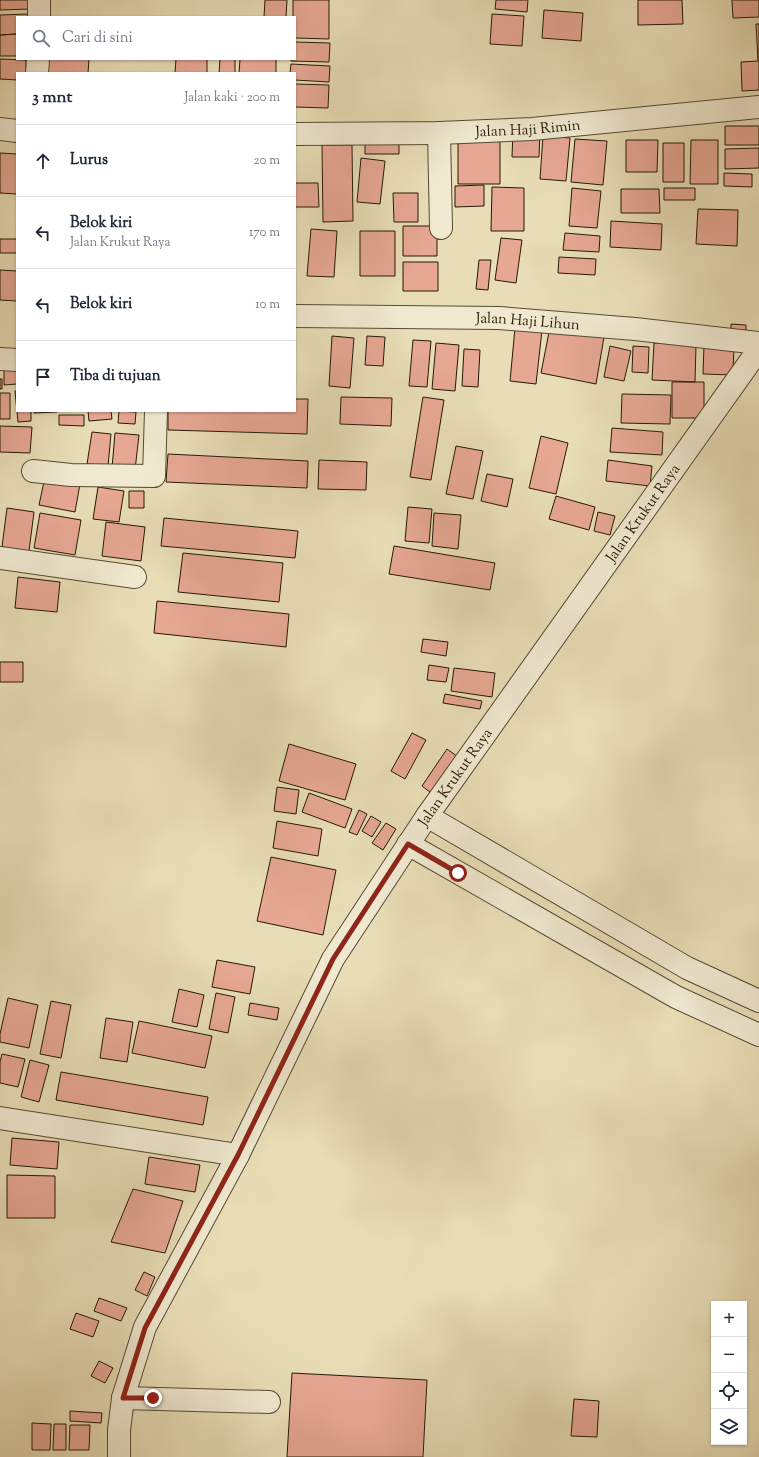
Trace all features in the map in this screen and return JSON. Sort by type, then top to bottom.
[{"type":"street","points":[[39,0],[39,16]]},
{"type":"street","points":[[37,72],[38,60]]},
{"type":"street","name":"Jalan Haji Rimin","points":[[296,134],[439,133],[532,129],[759,107]]},
{"type":"street","points":[[0,129],[16,132]]},
{"type":"street","points":[[439,133],[441,228]]},
{"type":"street","name":"Jalan Haji Lihun","points":[[296,316],[499,318],[636,329],[759,343]]},
{"type":"street","name":"Jalan Krukut Raya","points":[[119,1457],[119,1430],[123,1398],[145,1328],[238,1155],[333,959],[427,816],[759,349]]},
{"type":"street","points":[[0,359],[16,360]]},
{"type":"street","points":[[33,471],[71,475],[154,476],[156,412]]},
{"type":"street","points":[[0,558],[135,578]]},
{"type":"street","points":[[427,816],[687,968],[759,1001]]},
{"type":"street","points":[[408,844],[676,997],[759,1035]]},
{"type":"street","points":[[0,1118],[238,1155]]},
{"type":"street","points":[[123,1398],[269,1402]]},
{"type":"building","points":[[0,0],[29,0],[30,9],[0,10]]},
{"type":"building","points":[[265,0],[287,0],[286,16],[264,16]]},
{"type":"building","points":[[293,0],[329,0],[329,39],[296,38],[296,16],[293,16]]},
{"type":"building","points":[[496,0],[528,0],[527,12],[495,9]]},
{"type":"building","points":[[638,0],[682,0],[683,24],[638,25]]},
{"type":"building","points":[[732,0],[759,0],[759,17],[733,18]]},
{"type":"building","points":[[544,10],[583,13],[581,41],[542,38]]},
{"type":"building","points":[[29,14],[29,16],[16,16],[16,34],[0,35],[0,15]]},
{"type":"building","points":[[492,14],[524,16],[522,46],[490,44]]},
{"type":"building","points":[[756,24],[759,24],[759,90],[742,91],[741,62],[758,61]]},
{"type":"building","points":[[16,34],[16,56],[0,56],[0,35]]},
{"type":"building","points":[[296,42],[330,43],[329,62],[291,61],[296,60]]},
{"type":"building","points":[[0,59],[26,60],[26,72],[16,72],[16,80],[0,79]]},
{"type":"building","points":[[47,60],[89,60],[88,72],[46,72]]},
{"type":"building","points":[[176,60],[207,60],[207,72],[175,72]]},
{"type":"building","points":[[220,60],[235,60],[235,72],[219,72]]},
{"type":"building","points":[[240,60],[276,60],[276,72],[239,72]]},
{"type":"building","points":[[291,64],[330,66],[329,82],[296,80],[296,72],[290,72]]},
{"type":"building","points":[[296,84],[329,85],[328,108],[296,107]]},
{"type":"building","points":[[725,126],[759,126],[759,145],[725,145]]},
{"type":"building","points":[[513,131],[540,132],[539,157],[512,157]]},
{"type":"building","points":[[458,135],[500,135],[500,184],[458,184]]},
{"type":"building","points":[[399,136],[399,154],[365,154],[365,137]]},
{"type":"building","points":[[543,136],[570,138],[566,181],[540,179]]},
{"type":"building","points":[[575,139],[607,141],[603,185],[571,182]]},
{"type":"building","points":[[626,140],[658,140],[657,172],[626,172]]},
{"type":"building","points":[[691,140],[718,140],[718,184],[690,184]]},
{"type":"building","points":[[663,143],[684,143],[684,182],[663,182]]},
{"type":"building","points":[[322,145],[352,145],[353,221],[323,222]]},
{"type":"building","points":[[759,148],[759,168],[725,169],[725,149]]},
{"type":"building","points":[[0,153],[16,154],[16,194],[0,193]]},
{"type":"building","points":[[361,158],[385,161],[380,204],[357,202]]},
{"type":"building","points":[[724,173],[752,174],[752,187],[724,186]]},
{"type":"building","points":[[296,183],[318,183],[319,207],[296,207]]},
{"type":"building","points":[[484,185],[484,206],[455,207],[455,186]]},
{"type":"building","points":[[492,187],[524,188],[524,231],[491,231]]},
{"type":"building","points":[[572,188],[601,191],[597,228],[569,226]]},
{"type":"building","points":[[664,188],[695,188],[695,200],[664,200]]},
{"type":"building","points":[[621,189],[659,189],[660,213],[621,213]]},
{"type":"building","points":[[393,193],[418,193],[418,222],[394,222]]},
{"type":"building","points":[[698,209],[738,210],[737,246],[696,244]]},
{"type":"building","points":[[611,221],[662,224],[661,250],[610,247]]},
{"type":"building","points":[[403,226],[437,226],[437,256],[403,256]]},
{"type":"building","points":[[311,229],[337,231],[334,277],[307,276]]},
{"type":"building","points":[[360,231],[395,231],[395,276],[360,276]]},
{"type":"building","points":[[565,233],[600,236],[599,252],[563,250]]},
{"type":"building","points":[[501,238],[522,240],[516,283],[495,280]]},
{"type":"building","points":[[0,239],[16,239],[16,253],[0,253]]},
{"type":"building","points":[[559,257],[596,259],[595,275],[558,273]]},
{"type":"building","points":[[479,260],[491,260],[488,290],[476,289]]},
{"type":"building","points":[[403,262],[438,262],[438,291],[403,291]]},
{"type":"building","points":[[0,270],[16,271],[16,301],[0,300]]},
{"type":"building","points":[[731,324],[746,325],[746,333],[731,332]]},
{"type":"building","points":[[550,327],[604,337],[596,384],[541,373]]},
{"type":"building","points":[[515,328],[542,330],[536,384],[510,381]]},
{"type":"building","points":[[332,336],[354,338],[350,388],[329,386]]},
{"type":"building","points":[[367,336],[385,337],[383,366],[365,365]]},
{"type":"building","points":[[413,340],[431,341],[427,387],[409,386]]},
{"type":"building","points":[[436,343],[459,345],[455,391],[432,389]]},
{"type":"building","points":[[654,343],[696,345],[695,382],[652,380]]},
{"type":"building","points":[[704,345],[734,346],[733,375],[703,374]]},
{"type":"building","points":[[610,346],[631,351],[624,381],[604,377]]},
{"type":"building","points":[[633,346],[649,347],[648,373],[632,372]]},
{"type":"building","points":[[464,349],[480,350],[478,387],[462,386]]},
{"type":"building","points":[[16,367],[16,384],[4,385],[4,368]]},
{"type":"building","points":[[0,379],[2,379],[2,389],[0,389]]},
{"type":"building","points":[[672,382],[704,382],[704,418],[672,418]]},
{"type":"building","points":[[0,393],[10,393],[10,419],[0,419]]},
{"type":"building","points":[[622,394],[671,395],[670,424],[621,423]]},
{"type":"building","points":[[341,397],[392,398],[391,426],[340,424]]},
{"type":"building","points":[[423,397],[444,400],[431,480],[410,477]]},
{"type":"building","points":[[296,399],[308,399],[307,434],[168,430],[168,412],[296,412]]},
{"type":"building","points":[[17,412],[31,412],[31,421],[18,422]]},
{"type":"building","points":[[34,412],[57,412],[34,413]]},
{"type":"building","points":[[88,412],[111,412],[112,419],[89,421]]},
{"type":"building","points":[[119,412],[136,412],[135,424],[118,423]]},
{"type":"building","points":[[59,415],[84,415],[84,426],[59,425]]},
{"type":"building","points":[[0,426],[32,427],[30,453],[0,452]]},
{"type":"building","points":[[612,428],[663,432],[662,455],[610,452]]},
{"type":"building","points":[[92,432],[111,434],[108,466],[87,464]]},
{"type":"building","points":[[115,433],[139,435],[135,470],[112,468]]},
{"type":"building","points":[[541,436],[568,443],[556,494],[529,488]]},
{"type":"building","points":[[456,446],[483,451],[473,499],[446,494]]},
{"type":"building","points":[[168,454],[308,461],[307,488],[166,482]]},
{"type":"building","points":[[319,460],[367,462],[366,490],[318,489]]},
{"type":"building","points":[[608,460],[652,466],[650,486],[606,481]]},
{"type":"building","points":[[487,474],[513,479],[507,507],[481,501]]},
{"type":"building","points":[[45,477],[80,484],[75,512],[39,505]]},
{"type":"building","points":[[98,487],[124,491],[119,522],[93,519]]},
{"type":"building","points":[[129,491],[144,491],[144,508],[129,508]]},
{"type":"building","points":[[556,496],[595,507],[589,530],[549,519]]},
{"type":"building","points":[[408,507],[432,509],[429,543],[405,541]]},
{"type":"building","points":[[7,508],[34,512],[29,551],[2,547]]},
{"type":"building","points":[[598,512],[615,516],[610,535],[594,531]]},
{"type":"building","points":[[40,513],[81,520],[75,555],[34,548]]},
{"type":"building","points":[[434,513],[461,515],[458,549],[432,546]]},
{"type":"building","points":[[164,518],[298,531],[295,558],[161,546]]},
{"type":"building","points":[[106,522],[145,527],[141,561],[102,556]]},
{"type":"building","points":[[394,546],[495,563],[490,590],[389,574]]},
{"type":"building","points":[[183,553],[283,563],[279,602],[178,592]]},
{"type":"building","points":[[18,577],[60,582],[57,612],[15,608]]},
{"type":"building","points":[[157,601],[289,614],[286,647],[154,633]]},
{"type":"building","points":[[423,639],[448,642],[446,656],[421,652]]},
{"type":"building","points":[[0,662],[23,662],[23,682],[0,682]]},
{"type":"building","points":[[429,665],[449,668],[446,682],[427,680]]},
{"type":"building","points":[[454,668],[495,673],[492,697],[451,691]]},
{"type":"building","points":[[445,694],[482,701],[480,709],[443,703]]},
{"type":"building","points":[[412,733],[426,740],[405,779],[391,771]]},
{"type":"building","points":[[289,744],[356,764],[345,800],[279,781]]},
{"type":"building","points":[[447,749],[461,759],[435,796],[422,786]]},
{"type":"building","points":[[277,787],[299,790],[296,814],[274,811]]},
{"type":"building","points":[[309,793],[352,809],[345,828],[302,812]]},
{"type":"building","points":[[359,810],[367,814],[357,835],[349,832]]},
{"type":"building","points":[[371,816],[381,822],[372,837],[362,831]]},
{"type":"building","points":[[277,821],[322,829],[318,856],[273,848]]},
{"type":"building","points":[[386,823],[396,829],[383,850],[372,843]]},
{"type":"building","points":[[271,857],[336,870],[323,935],[257,921]]},
{"type":"building","points":[[217,960],[255,967],[250,994],[212,987]]},
{"type":"building","points":[[179,989],[204,995],[197,1027],[172,1022]]},
{"type":"building","points":[[216,993],[235,997],[228,1033],[209,1029]]},
{"type":"building","points":[[8,998],[38,1005],[29,1048],[0,1042],[0,1034]]},
{"type":"building","points":[[51,1001],[71,1005],[61,1058],[40,1054]]},
{"type":"building","points":[[250,1003],[279,1008],[277,1020],[248,1015]]},
{"type":"building","points":[[106,1018],[133,1022],[127,1062],[100,1058]]},
{"type":"building","points":[[139,1021],[212,1036],[205,1068],[132,1053]]},
{"type":"building","points":[[2,1054],[25,1059],[18,1087],[0,1083],[0,1062]]},
{"type":"building","points":[[30,1060],[49,1065],[39,1102],[21,1097]]},
{"type":"building","points":[[61,1072],[208,1097],[203,1125],[56,1100]]},
{"type":"building","points":[[12,1138],[59,1142],[57,1169],[10,1165]]},
{"type":"building","points":[[149,1157],[200,1165],[195,1192],[145,1184]]},
{"type":"building","points":[[7,1175],[55,1176],[55,1218],[7,1218]]},
{"type":"building","points":[[133,1189],[183,1201],[165,1253],[111,1242]]},
{"type":"building","points":[[144,1272],[155,1277],[147,1296],[135,1290]]},
{"type":"building","points":[[99,1298],[127,1308],[121,1321],[94,1311]]},
{"type":"building","points":[[76,1313],[99,1321],[93,1337],[70,1329]]},
{"type":"building","points":[[99,1361],[113,1368],[105,1383],[91,1376]]},
{"type":"building","points":[[292,1373],[427,1380],[423,1457],[287,1457]]},
{"type":"building","points":[[574,1399],[599,1401],[597,1437],[571,1436]]},
{"type":"building","points":[[70,1411],[102,1413],[101,1423],[70,1421]]},
{"type":"building","points":[[32,1423],[51,1424],[50,1450],[32,1450]]},
{"type":"building","points":[[54,1424],[66,1424],[66,1450],[53,1450]]},
{"type":"building","points":[[70,1425],[90,1425],[89,1450],[69,1450]]},
{"type":"route","points":[[153,1398],[123,1398],[145,1328],[238,1155],[333,959],[408,844],[458,873]]}]
